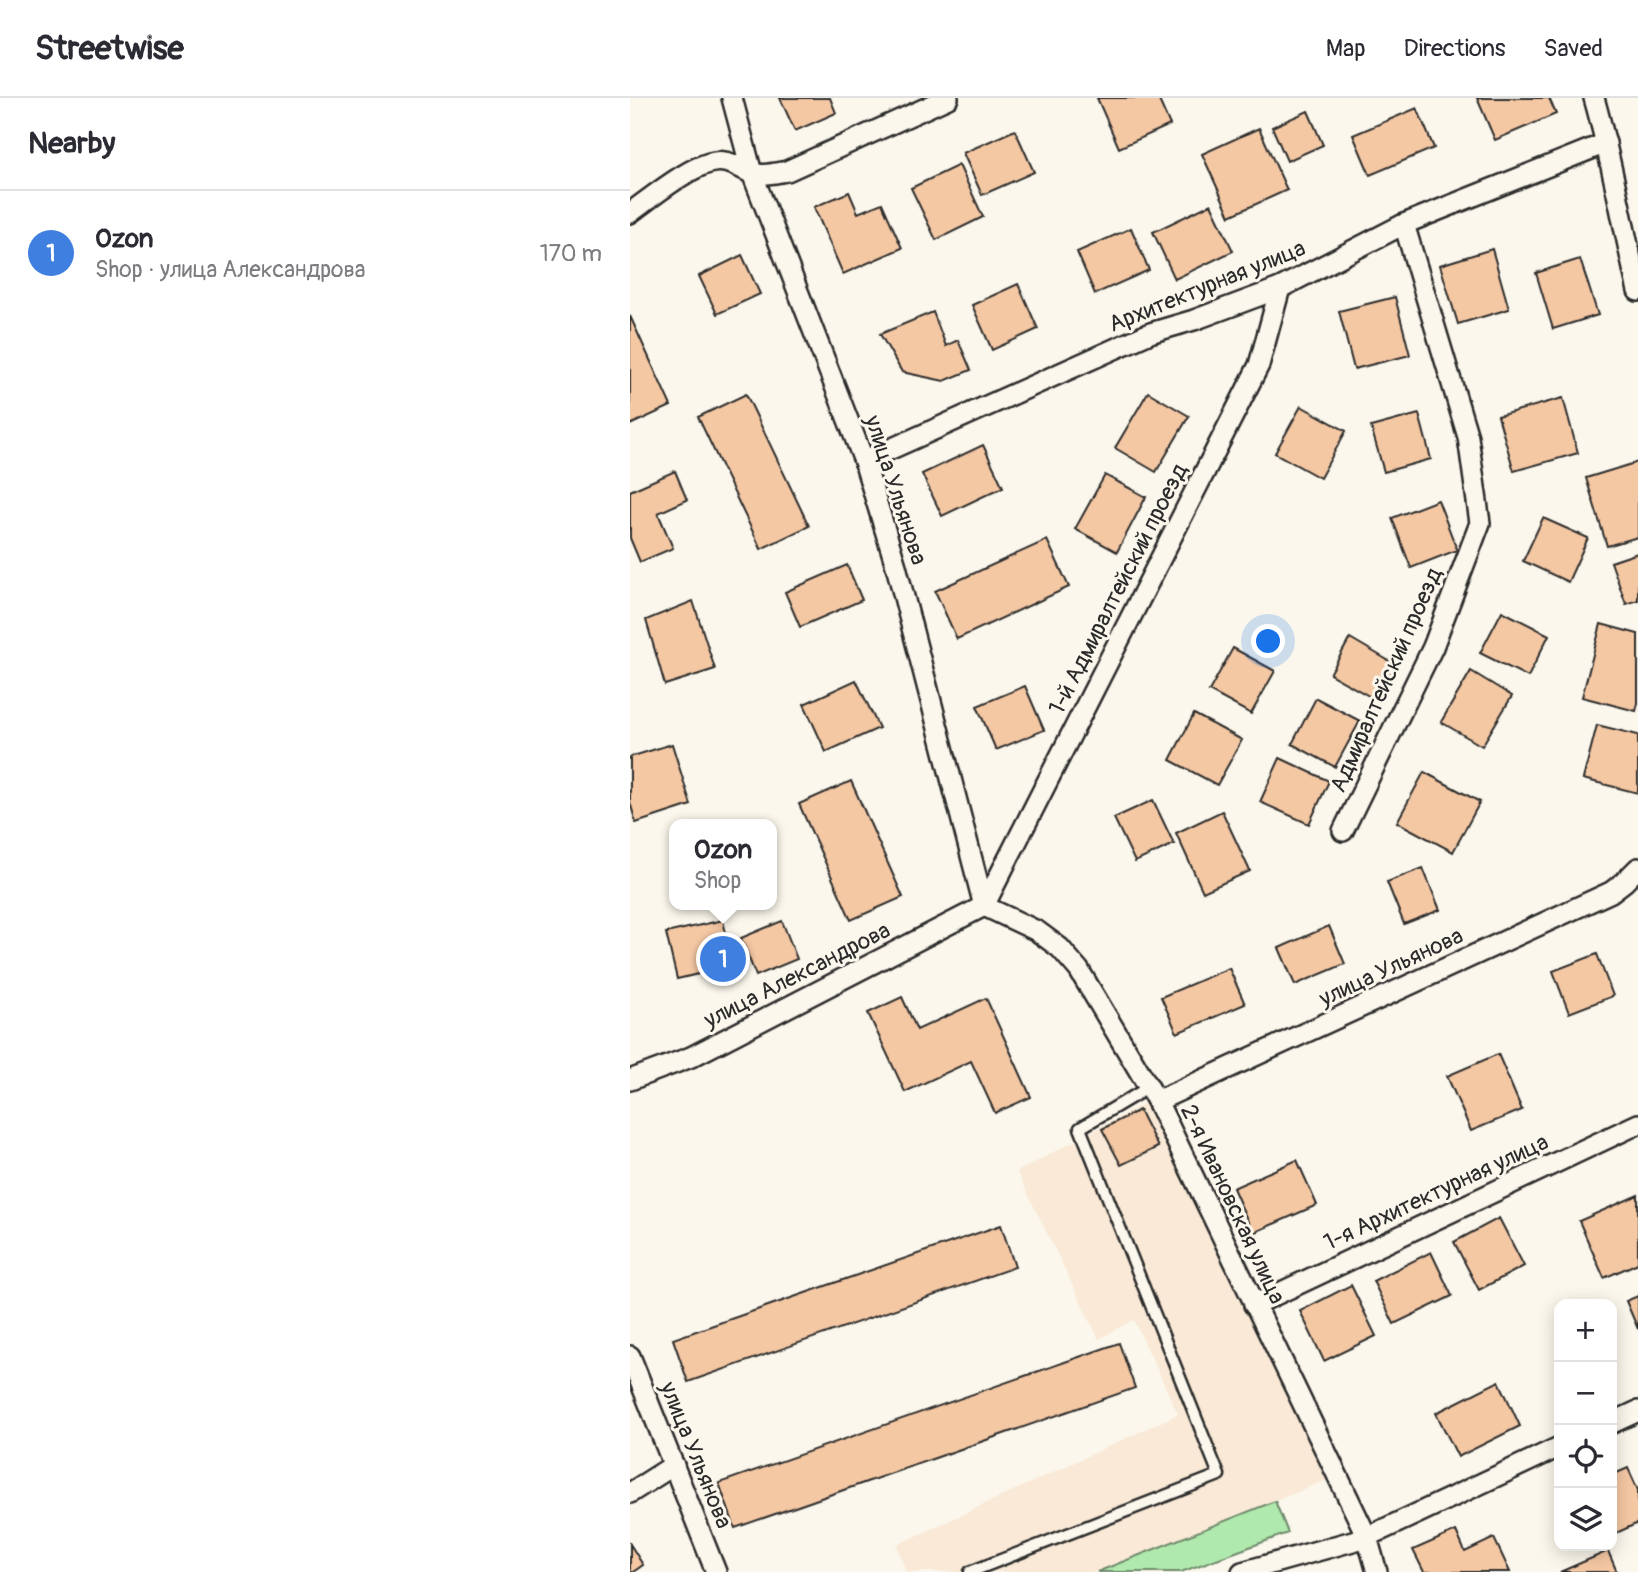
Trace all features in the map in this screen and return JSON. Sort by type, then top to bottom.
[{"type":"street","name":"улица Ульянова","points":[[732,98],[752,173],[864,461],[896,566],[984,906]]},
{"type":"street","points":[[630,213],[702,165],[721,161],[735,164],[752,173],[786,171],[948,98]]},
{"type":"street","points":[[1594,98],[1638,291]]},
{"type":"street","name":"Архитектурная улица","points":[[864,461],[1150,333],[1194,320],[1280,288],[1404,224],[1606,143]]},
{"type":"street","name":"Адмиралтейский проезд","points":[[1343,831],[1433,647],[1480,523],[1468,438],[1404,224]]},
{"type":"street","name":"1-й Адмиралтейский проезд","points":[[984,906],[1259,365],[1280,288]]},
{"type":"street","name":"улица Ульянова","points":[[1153,1094],[1611,892],[1638,868]]},
{"type":"street","name":"улица Александрова","points":[[630,1080],[691,1057],[984,906]]},
{"type":"street","name":"2-я Ивановская улица","points":[[984,906],[1037,930],[1060,948],[1079,970],[1153,1094],[1367,1537],[1377,1572]]},
{"type":"street","name":"1-я Архитектурная улица","points":[[1254,1305],[1638,1124]]},
{"type":"street","name":"улица Ульянова","points":[[630,1356],[716,1572]]},
{"type":"street","points":[[1617,1421],[1638,1411]]},
{"type":"street","points":[[1242,1572],[1367,1537],[1554,1449]]},
{"type":"street","points":[[630,1493],[674,1465]]},
{"type":"lane","points":[[970,1572],[1219,1475],[1080,1128],[1153,1094]]},
{"type":"shaded area","points":[[1145,1103],[1327,1480],[1097,1572],[906,1572],[897,1545],[1178,1414],[1134,1320],[1099,1339],[1017,1172]]},
{"type":"green space","points":[[1275,1501],[1288,1533],[1181,1572],[1097,1572]]},
{"type":"building","points":[[780,98],[830,98],[836,113],[795,131]]},
{"type":"building","points":[[1097,98],[1158,98],[1170,125],[1119,148]]},
{"type":"building","points":[[1477,98],[1549,98],[1556,114],[1495,140]]},
{"type":"building","points":[[1417,108],[1434,148],[1370,175],[1353,135]]},
{"type":"building","points":[[1308,111],[1323,145],[1287,161],[1272,127]]},
{"type":"building","points":[[1259,128],[1287,190],[1230,216],[1202,154]]},
{"type":"building","points":[[1015,130],[1034,172],[982,195],[963,153]]},
{"type":"building","points":[[959,165],[983,217],[936,240],[911,188]]},
{"type":"building","points":[[849,192],[858,213],[882,203],[902,248],[843,274],[814,207]]},
{"type":"building","points":[[1211,204],[1233,251],[1175,279],[1153,232]]},
{"type":"building","points":[[1131,228],[1149,270],[1095,294],[1077,252]]},
{"type":"building","points":[[1492,249],[1509,309],[1458,324],[1440,265]]},
{"type":"building","points":[[742,255],[760,294],[717,314],[699,276]]},
{"type":"building","points":[[1580,259],[1598,315],[1553,329],[1536,273]]},
{"type":"building","points":[[1018,284],[1038,329],[992,350],[972,305]]},
{"type":"building","points":[[1395,297],[1410,355],[1354,369],[1339,311]]},
{"type":"building","points":[[933,312],[946,346],[958,340],[971,370],[944,381],[902,372],[880,334]]},
{"type":"building","points":[[630,316],[671,406],[630,425]]},
{"type":"building","points":[[1148,392],[1189,416],[1156,472],[1115,448]]},
{"type":"building","points":[[746,394],[809,526],[761,549],[698,417]]},
{"type":"building","points":[[1563,398],[1578,453],[1514,471],[1498,416]]},
{"type":"building","points":[[1301,406],[1346,431],[1320,478],[1275,453]]},
{"type":"building","points":[[1419,414],[1431,459],[1384,472],[1371,427]]},
{"type":"building","points":[[983,445],[1003,487],[942,516],[922,474]]},
{"type":"building","points":[[1638,462],[1638,537],[1607,546],[1586,478]]},
{"type":"building","points":[[675,471],[687,500],[658,513],[673,548],[640,562],[630,538],[630,491]]},
{"type":"building","points":[[1105,475],[1146,497],[1117,552],[1075,529]]},
{"type":"building","points":[[1438,500],[1457,550],[1411,568],[1392,518]]},
{"type":"building","points":[[1543,518],[1588,538],[1568,582],[1523,561]]},
{"type":"building","points":[[1047,540],[1069,587],[957,639],[935,591]]},
{"type":"building","points":[[1638,553],[1638,600],[1626,604],[1611,562]]},
{"type":"building","points":[[847,565],[862,600],[800,627],[785,592]]},
{"type":"building","points":[[693,601],[715,669],[665,685],[646,620]]},
{"type":"building","points":[[1502,611],[1549,635],[1528,677],[1480,653]]},
{"type":"building","points":[[1601,624],[1638,634],[1636,711],[1582,697]]},
{"type":"building","points":[[1350,638],[1396,665],[1376,700],[1330,674]]},
{"type":"building","points":[[1233,648],[1275,671],[1251,714],[1209,691]]},
{"type":"building","points":[[1471,671],[1512,696],[1482,746],[1441,722]]},
{"type":"building","points":[[856,680],[879,728],[826,752],[804,704]]},
{"type":"building","points":[[1025,686],[1044,730],[996,750],[977,706]]},
{"type":"building","points":[[1316,698],[1360,721],[1335,767],[1292,744]]},
{"type":"building","points":[[1194,714],[1242,740],[1217,785],[1170,760]]},
{"type":"building","points":[[1597,725],[1638,735],[1638,793],[1583,779]]},
{"type":"building","points":[[672,744],[691,805],[636,823],[630,802],[630,757]]},
{"type":"building","points":[[1280,758],[1329,781],[1309,824],[1260,802]]},
{"type":"building","points":[[1424,772],[1480,802],[1453,852],[1397,822]]},
{"type":"building","points":[[851,781],[903,897],[851,920],[799,804]]},
{"type":"building","points":[[1153,800],[1174,844],[1135,862],[1114,818]]},
{"type":"building","points":[[1222,811],[1250,871],[1203,892],[1176,833]]},
{"type":"building","points":[[1423,868],[1440,910],[1404,924],[1387,882]]},
{"type":"building","points":[[723,920],[733,966],[677,979],[666,933]]},
{"type":"building","points":[[782,921],[797,959],[756,976],[741,938]]},
{"type":"building","points":[[1329,926],[1345,964],[1295,985],[1279,948]]},
{"type":"building","points":[[1597,954],[1613,996],[1569,1013],[1553,971]]},
{"type":"building","points":[[1229,968],[1245,1004],[1177,1033],[1161,997]]},
{"type":"building","points":[[902,997],[917,1030],[986,998],[1031,1097],[995,1113],[971,1061],[905,1092],[868,1013]]},
{"type":"building","points":[[1498,1054],[1522,1110],[1471,1131],[1447,1076]]},
{"type":"building","points":[[1139,1110],[1158,1147],[1121,1165],[1102,1129]]},
{"type":"building","points":[[1297,1160],[1317,1205],[1253,1233],[1233,1188]]},
{"type":"building","points":[[1638,1195],[1638,1263],[1604,1278],[1579,1221]]},
{"type":"building","points":[[1499,1218],[1524,1266],[1479,1290],[1454,1242]]},
{"type":"building","points":[[1001,1225],[1015,1267],[688,1382],[673,1339]]},
{"type":"building","points":[[1431,1252],[1452,1296],[1394,1324],[1373,1281]]},
{"type":"building","points":[[1351,1285],[1376,1336],[1324,1361],[1300,1311]]},
{"type":"building","points":[[1638,1296],[1638,1329],[1626,1301]]},
{"type":"building","points":[[1119,1343],[1135,1388],[735,1528],[719,1483]]},
{"type":"building","points":[[1499,1381],[1520,1426],[1458,1457],[1436,1413]]},
{"type":"building","points":[[1628,1468],[1638,1490],[1638,1523],[1617,1533],[1617,1488],[1617,1473]]},
{"type":"building","points":[[1456,1531],[1465,1552],[1494,1538],[1510,1572],[1424,1572],[1413,1550]]},
{"type":"building","points":[[630,1544],[643,1565],[633,1572],[630,1572]]},
{"type":"building","points":[[1608,1551],[1617,1572],[1560,1572]]},
{"type":"place","name":"Ozon","points":[[723,959]]}]
